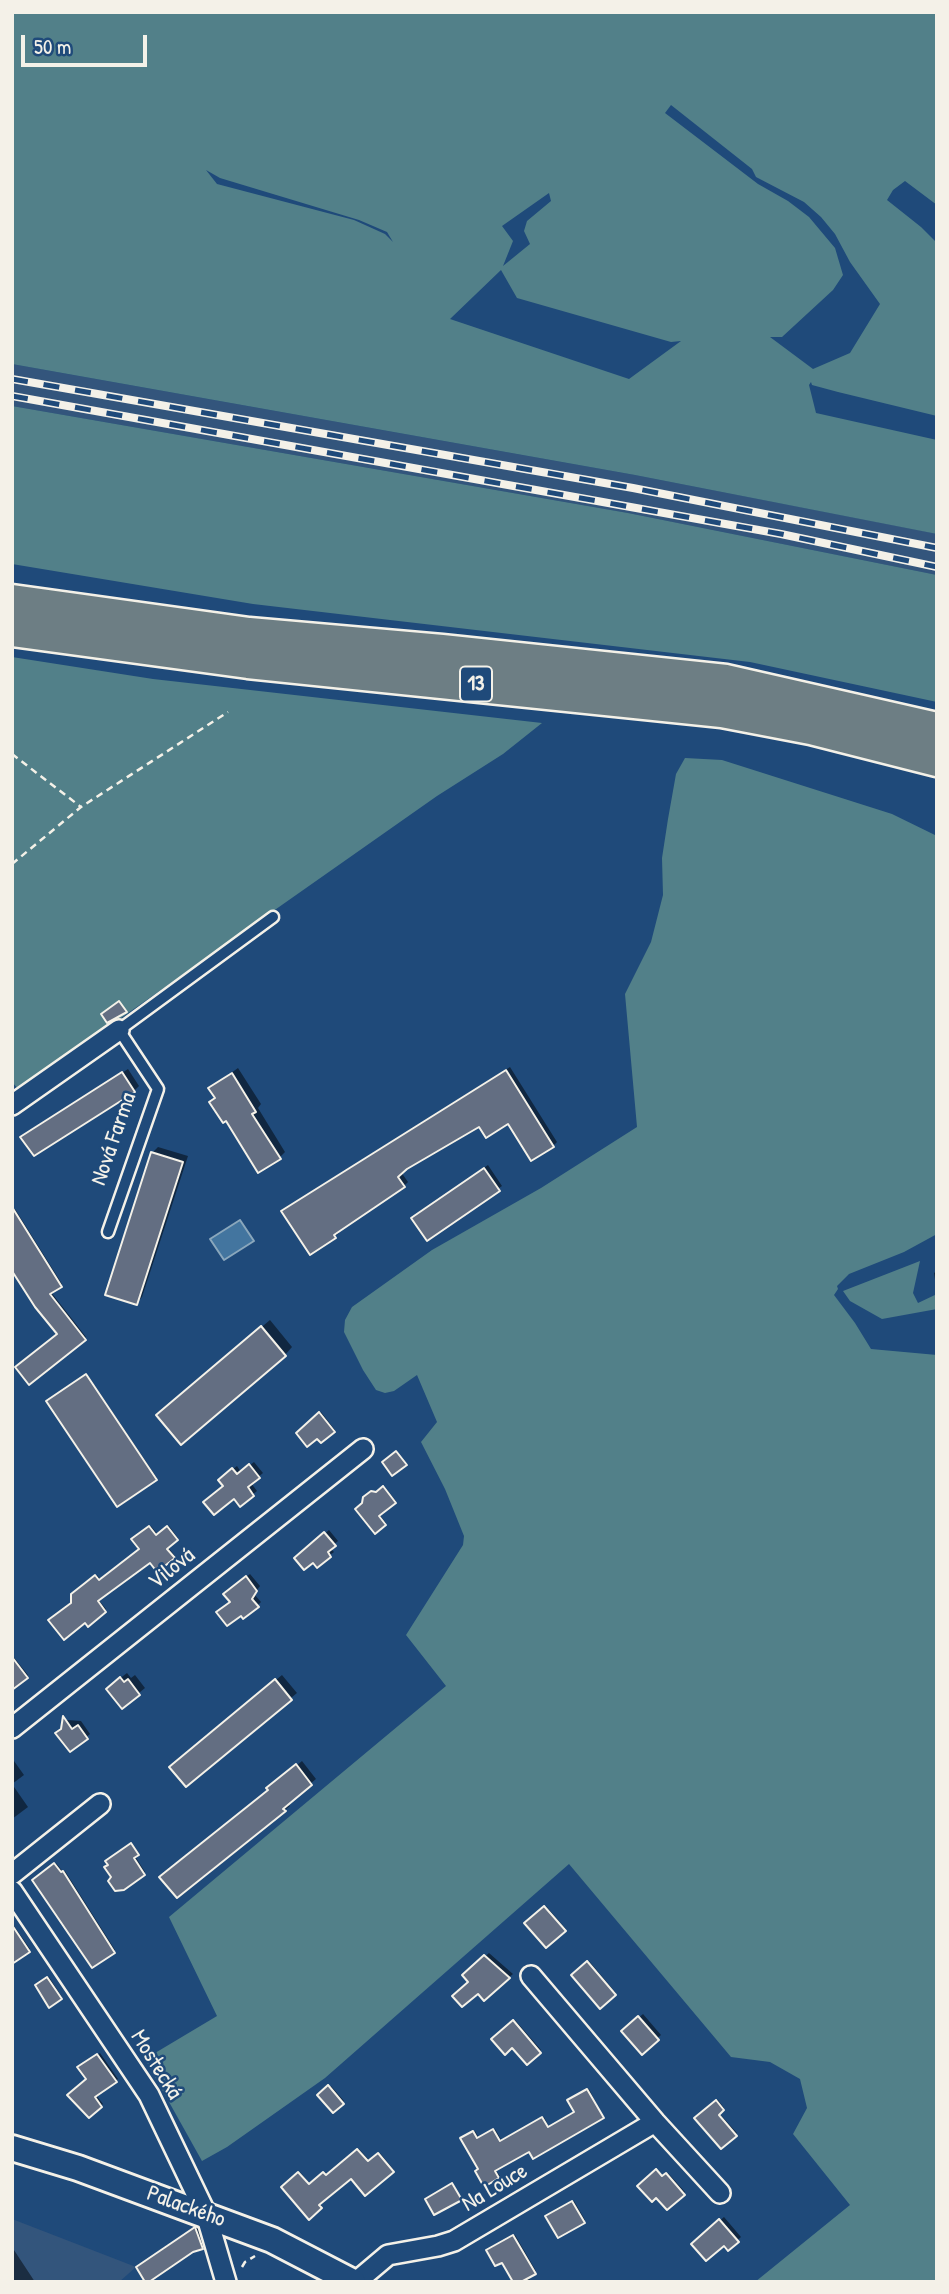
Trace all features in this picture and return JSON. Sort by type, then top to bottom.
[{"type":"highway","name":"13","points":[[12,601],[250,634],[726,681],[937,729]]},
{"type":"highway","name":"13","points":[[12,630],[248,662],[722,710],[811,728],[937,760]]},
{"type":"street","points":[[12,1105],[119,1030]]},
{"type":"street","name":"Vilová","points":[[12,1728],[363,1449]]},
{"type":"street","points":[[12,1874],[100,1804]]},
{"type":"street","name":"Mostecká","points":[[12,1891],[149,2095],[206,2214],[232,2277]]},
{"type":"street","points":[[531,1976],[655,2122],[720,2193]]},
{"type":"street","name":"Na Louce","points":[[355,2282],[388,2255],[454,2241],[655,2122]]},
{"type":"street","name":"Palackého","points":[[12,2148],[78,2168],[206,2214],[272,2240],[355,2282]]},
{"type":"lane","points":[[119,1030],[273,916]]},
{"type":"lane","name":"Nová Farma","points":[[108,1232],[158,1089],[119,1030]]},
{"type":"path","points":[[12,864],[81,807],[228,712]]},
{"type":"path","points":[[12,754],[81,807]]},
{"type":"path","points":[[232,2277],[245,2262],[256,2255]]},
{"type":"shaded area","points":[[12,364],[635,475],[937,534],[937,575],[628,513],[12,406]]},
{"type":"shaded area","points":[[240,1220],[254,1241],[224,1260],[210,1239]]},
{"type":"shaded area","points":[[12,2219],[136,2267],[119,2282],[12,2282]]},
{"type":"green space","points":[[12,12],[937,12],[937,205],[905,181],[893,190],[887,200],[937,243],[937,416],[812,385],[811,382],[809,385],[816,413],[937,440],[937,534],[635,475],[12,364]],"holes":[[[671,105],[752,169],[756,177],[804,202],[835,234],[850,262],[880,304],[850,353],[813,369],[770,337],[782,337],[833,290],[843,275],[835,248],[809,217],[758,184],[665,113]],[[206,170],[220,178],[359,220],[387,232],[393,242],[385,234],[354,220],[217,184]],[[549,193],[551,201],[527,221],[524,231],[530,244],[503,266],[513,241],[502,226]],[[501,270],[517,298],[671,342],[681,341],[629,379],[450,319]]]},
{"type":"green space","points":[[12,406],[628,513],[937,575],[937,702],[750,662],[253,604],[12,564]]},
{"type":"green space","points":[[12,657],[153,679],[542,723],[503,754],[437,796],[20,1091],[12,1082]]},
{"type":"green space","points":[[685,758],[722,760],[892,814],[937,836],[937,1234],[904,1252],[849,1274],[837,1286],[834,1295],[871,1349],[937,1355],[937,2282],[755,2282],[850,2205],[793,2134],[807,2108],[800,2079],[770,2062],[731,2057],[569,1864],[325,2078],[227,2147],[202,2161],[145,2059],[217,2016],[169,1917],[446,1686],[406,1635],[463,1545],[464,1536],[445,1489],[421,1442],[437,1422],[417,1375],[394,1391],[385,1393],[376,1390],[344,1332],[345,1320],[352,1307],[432,1250],[541,1188],[637,1127],[625,994],[651,942],[663,895],[662,858],[668,819],[676,774]]},
{"type":"green space","points":[[920,1261],[913,1293],[918,1303],[937,1294],[937,1309],[882,1319],[850,1301],[843,1291]]},
{"type":"building","points":[[119,1001],[127,1012],[107,1023],[101,1014]]},
{"type":"building","points":[[506,1070],[554,1147],[531,1161],[508,1124],[486,1138],[479,1127],[407,1169],[398,1177],[405,1187],[334,1235],[336,1238],[310,1255],[281,1211]]},
{"type":"building","points":[[122,1072],[135,1092],[34,1156],[20,1137]]},
{"type":"building","points":[[232,1073],[256,1112],[252,1114],[281,1159],[258,1173],[226,1121],[223,1123],[209,1102],[215,1098],[208,1088]]},
{"type":"building","points":[[151,1152],[183,1162],[137,1305],[105,1295]]},
{"type":"building","points":[[484,1168],[500,1191],[427,1241],[411,1218]]},
{"type":"building","points":[[12,1207],[62,1287],[50,1294],[86,1340],[29,1385],[15,1367],[57,1334],[35,1307],[12,1271]]},
{"type":"building","points":[[261,1326],[286,1356],[181,1445],[156,1415]]},
{"type":"building","points":[[86,1374],[157,1480],[117,1507],[46,1401]]},
{"type":"building","points":[[319,1412],[335,1432],[321,1443],[317,1439],[307,1447],[296,1433]]},
{"type":"building","points":[[396,1451],[407,1465],[392,1476],[382,1462]]},
{"type":"building","points":[[249,1464],[260,1478],[248,1487],[254,1496],[240,1507],[234,1499],[214,1515],[203,1502],[223,1486],[218,1480],[232,1468],[237,1474]]},
{"type":"building","points":[[383,1486],[396,1503],[379,1516],[386,1525],[375,1534],[355,1509],[362,1503],[363,1497]]},
{"type":"building","points":[[149,1526],[156,1535],[167,1526],[178,1540],[167,1549],[175,1558],[157,1572],[150,1563],[98,1601],[106,1612],[88,1627],[85,1623],[64,1640],[48,1620],[71,1603],[71,1594],[95,1575],[99,1580],[139,1549],[131,1539]]},
{"type":"building","points":[[324,1532],[336,1546],[328,1552],[331,1557],[317,1568],[313,1563],[304,1570],[294,1558]]},
{"type":"building","points":[[246,1576],[257,1591],[252,1599],[259,1607],[243,1619],[241,1616],[227,1626],[216,1612],[230,1602],[223,1594]]},
{"type":"building","points":[[12,1657],[28,1678],[12,1690]]},
{"type":"building","points":[[120,1677],[124,1682],[128,1679],[140,1695],[122,1709],[106,1689]]},
{"type":"building","points":[[275,1679],[292,1700],[186,1787],[169,1767]]},
{"type":"building","points":[[63,1716],[72,1729],[78,1725],[88,1739],[70,1752],[55,1733],[61,1729]]},
{"type":"building","points":[[296,1764],[312,1785],[283,1809],[286,1811],[177,1898],[159,1877],[268,1790],[266,1788]]},
{"type":"building","points":[[131,1843],[139,1855],[134,1858],[145,1875],[124,1890],[115,1891],[108,1881],[111,1877],[104,1867],[108,1865],[105,1861]]},
{"type":"building","points":[[54,1863],[63,1871],[115,1953],[92,1968],[32,1880]]},
{"type":"building","points":[[544,1906],[566,1931],[546,1948],[524,1923]]},
{"type":"building","points":[[12,1925],[30,1952],[12,1964]]},
{"type":"building","points":[[484,1955],[510,1978],[484,2001],[478,1994],[462,2007],[452,1996],[468,1982],[462,1975]]},
{"type":"building","points":[[587,1961],[616,1995],[600,2009],[571,1975]]},
{"type":"building","points":[[47,1977],[62,1999],[49,2008],[35,1985]]},
{"type":"building","points":[[638,2016],[659,2040],[642,2055],[621,2031]]},
{"type":"building","points":[[513,2020],[541,2053],[527,2065],[512,2048],[505,2055],[491,2039]]},
{"type":"building","points":[[97,2054],[117,2082],[95,2097],[102,2107],[89,2118],[67,2095],[86,2079],[77,2067]]},
{"type":"building","points":[[328,2085],[344,2104],[333,2113],[317,2095]]},
{"type":"building","points":[[587,2089],[604,2118],[533,2159],[529,2152],[495,2171],[499,2178],[484,2187],[475,2171],[478,2169],[460,2138],[473,2131],[477,2138],[493,2129],[500,2141],[542,2117],[548,2127],[574,2112],[567,2100]]},
{"type":"building","points":[[716,2100],[724,2110],[719,2115],[737,2136],[721,2149],[694,2118]]},
{"type":"building","points":[[357,2149],[368,2161],[378,2153],[394,2172],[365,2196],[351,2179],[319,2205],[322,2208],[309,2220],[281,2187],[298,2172],[309,2184],[323,2172],[326,2175]]},
{"type":"building","points":[[656,2169],[662,2176],[666,2173],[685,2195],[667,2210],[656,2198],[652,2202],[637,2186]]},
{"type":"building","points":[[452,2183],[462,2200],[434,2215],[425,2199]]},
{"type":"building","points":[[572,2201],[585,2223],[558,2238],[545,2216]]},
{"type":"building","points":[[719,2219],[739,2242],[728,2251],[724,2246],[706,2261],[691,2244]]},
{"type":"building","points":[[195,2227],[203,2249],[193,2252],[149,2282],[145,2282],[136,2267]]},
{"type":"building","points":[[513,2235],[536,2274],[521,2282],[513,2282],[502,2263],[495,2266],[486,2250]]},
{"type":"railway","points":[[12,379],[633,488],[937,548]]},
{"type":"railway","points":[[12,396],[781,534],[937,567]]}]
